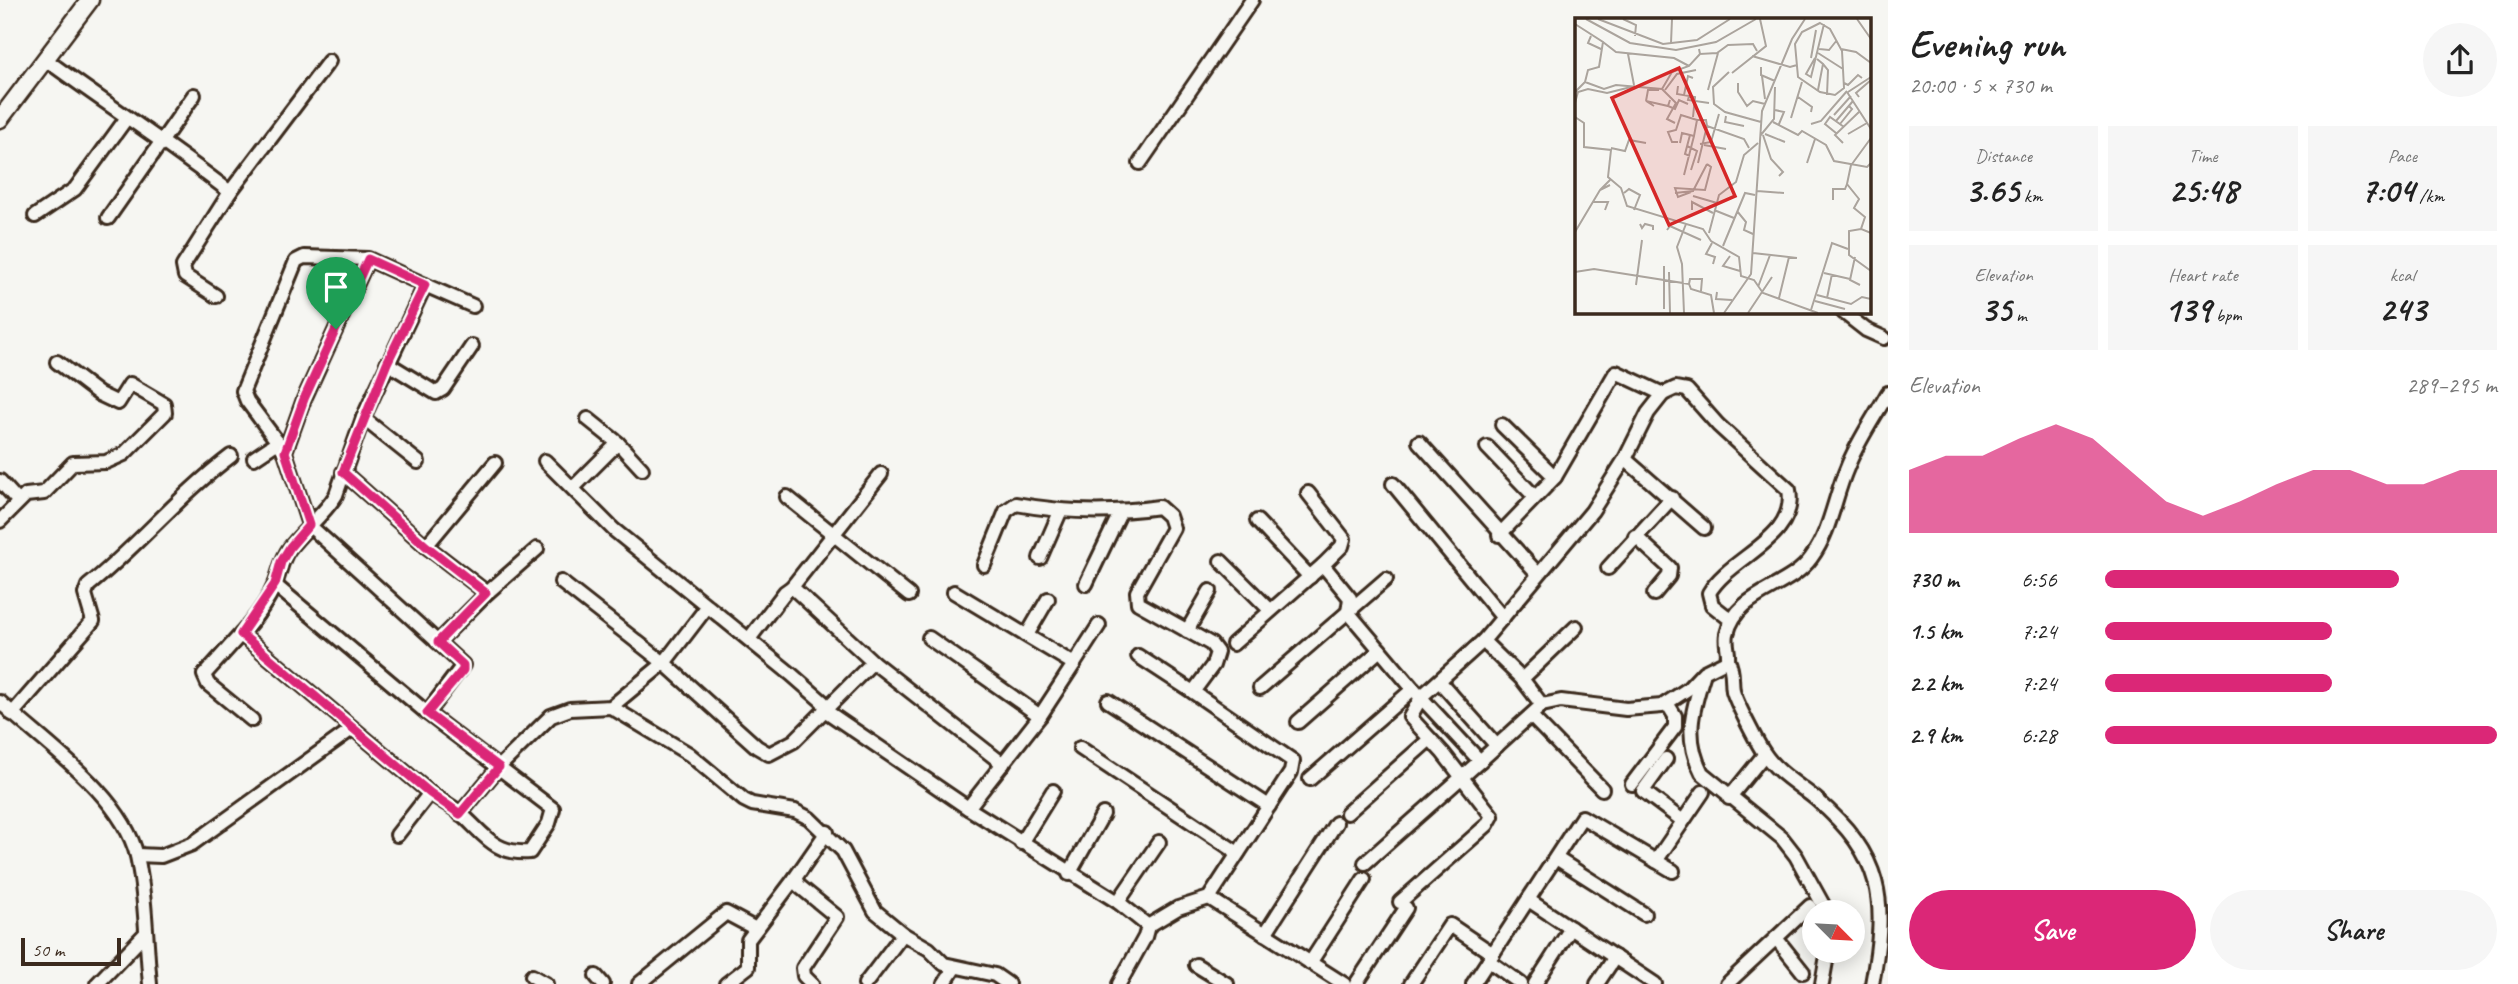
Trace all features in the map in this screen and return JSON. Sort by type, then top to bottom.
[{"type":"street","points":[[0,119],[90,0]]},
{"type":"street","points":[[1140,163],[1252,0]]},
{"type":"street","points":[[45,58],[126,119],[163,140],[230,192]]},
{"type":"street","points":[[216,296],[185,276],[183,266],[230,192],[329,61]]},
{"type":"street","points":[[108,218],[194,95]]},
{"type":"street","points":[[35,216],[75,190],[126,119]]},
{"type":"street","points":[[427,713],[463,670],[463,665],[309,525],[282,447],[247,401],[243,391],[293,264],[304,257],[368,259],[473,306]]},
{"type":"street","points":[[259,455],[282,447],[368,259]]},
{"type":"street","points":[[252,720],[208,684],[204,675],[241,634],[275,584],[281,562],[309,525],[333,500],[363,418],[425,285]]},
{"type":"street","points":[[1844,313],[1866,330],[1887,334]]},
{"type":"street","points":[[387,363],[436,393],[443,388],[472,346]]},
{"type":"street","points":[[0,522],[26,495],[44,493],[73,463],[106,462],[124,454],[165,413],[164,404],[130,384],[118,403],[99,394],[57,362]]},
{"type":"street","points":[[1499,535],[1535,497],[1539,497],[1555,477],[1616,372],[1662,394]]},
{"type":"street","points":[[1310,779],[1418,693],[1440,682],[1483,641],[1532,586],[1538,574],[1592,511],[1625,459],[1648,413],[1662,394],[1676,387],[1687,390],[1718,425],[1789,490],[1791,506],[1781,524],[1769,538],[1731,567],[1709,593],[1712,605],[1731,621]]},
{"type":"street","points":[[1872,984],[1879,940],[1879,904],[1876,878],[1864,849],[1844,824],[1764,755],[1733,691],[1734,671],[1728,660],[1726,638],[1731,621],[1741,607],[1786,581],[1812,557],[1827,531],[1847,467],[1888,393]]},
{"type":"street","points":[[363,418],[418,462]]},
{"type":"street","points":[[588,419],[618,443],[642,469]]},
{"type":"street","points":[[1502,425],[1555,477]]},
{"type":"street","points":[[1419,442],[1499,535],[1538,574]]},
{"type":"street","points":[[574,488],[618,443]]},
{"type":"street","points":[[1487,447],[1535,497]]},
{"type":"street","points":[[12,714],[93,621],[85,594],[88,586],[142,539],[202,479],[231,456]]},
{"type":"street","points":[[1625,459],[1704,528]]},
{"type":"street","points":[[545,461],[614,530],[823,702],[826,711],[1021,843],[1118,902],[1148,926]]},
{"type":"street","points":[[426,546],[495,463]]},
{"type":"street","points":[[343,472],[426,546],[486,593]]},
{"type":"street","points":[[748,639],[881,474]]},
{"type":"street","points":[[0,481],[18,501]]},
{"type":"street","points":[[1393,484],[1503,618]]},
{"type":"street","points":[[1233,644],[1342,546],[1344,539],[1308,493]]},
{"type":"street","points":[[787,497],[909,595]]},
{"type":"street","points":[[1608,568],[1672,498]]},
{"type":"street","points":[[984,565],[1006,511],[1016,504],[1060,512],[1120,513],[1159,507],[1169,516],[1173,528],[1137,592],[1138,603],[1211,644],[1217,652],[1213,665],[1193,692]]},
{"type":"street","points":[[1040,558],[1060,512]]},
{"type":"street","points":[[1086,584],[1120,513]]},
{"type":"street","points":[[1257,521],[1310,576]]},
{"type":"street","points":[[1635,536],[1670,568],[1669,576],[1654,594]]},
{"type":"street","points":[[438,642],[486,593],[537,549]]},
{"type":"street","points":[[1221,561],[1270,610]]},
{"type":"street","points":[[1323,565],[1350,598],[1348,612],[1480,761]]},
{"type":"street","points":[[1259,688],[1386,579]]},
{"type":"street","points":[[561,582],[664,663],[757,747],[769,754],[794,741],[873,662]]},
{"type":"street","points":[[241,634],[352,729],[460,814],[487,842],[523,852],[530,852],[535,846],[553,809],[427,713],[275,584]]},
{"type":"street","points":[[792,586],[873,662],[1003,764]]},
{"type":"street","points":[[1187,631],[1210,591]]},
{"type":"street","points":[[954,592],[1074,664]]},
{"type":"street","points":[[1027,635],[1048,600]]},
{"type":"street","points":[[460,814],[499,767],[559,712],[611,707],[664,663],[707,607]]},
{"type":"street","points":[[968,808],[1040,716],[1099,625]]},
{"type":"street","points":[[1522,679],[1576,627]]},
{"type":"street","points":[[929,638],[1040,716]]},
{"type":"street","points":[[1483,641],[1522,679],[1542,705]]},
{"type":"street","points":[[1298,722],[1380,649]]},
{"type":"street","points":[[1119,984],[1145,937],[1148,926],[1178,908],[1209,898],[1291,772],[1293,761],[1138,656]]},
{"type":"street","points":[[1365,863],[1542,705],[1562,701],[1626,709],[1667,703],[1688,690],[1704,672],[1728,660]]},
{"type":"street","points":[[1704,672],[1689,728],[1690,741],[1702,773],[1729,798],[1782,838],[1796,856],[1820,900]]},
{"type":"street","points":[[1440,682],[1497,746]]},
{"type":"street","points":[[1356,984],[1403,905],[1490,820],[1488,808],[1410,717],[1418,693]]},
{"type":"street","points":[[1108,701],[1269,806]]},
{"type":"street","points":[[0,702],[97,788],[123,822],[137,855],[149,984]]},
{"type":"street","points":[[1632,784],[1675,727],[1675,716],[1667,703]]},
{"type":"street","points":[[611,707],[689,754],[744,800],[752,804],[795,811],[810,818],[844,851],[875,911],[903,934],[929,949],[944,964],[995,975],[1008,984]]},
{"type":"street","points":[[1531,716],[1602,789]]},
{"type":"street","points":[[137,855],[168,854],[192,844],[352,729]]},
{"type":"street","points":[[1347,813],[1430,739]]},
{"type":"street","points":[[1080,748],[1238,853]]},
{"type":"street","points":[[1729,798],[1764,755]]},
{"type":"street","points":[[1666,759],[1643,791],[1683,821]]},
{"type":"street","points":[[1021,843],[1053,791]]},
{"type":"street","points":[[1656,861],[1703,792]]},
{"type":"street","points":[[397,835],[430,793]]},
{"type":"street","points":[[1069,874],[1103,814]]},
{"type":"street","points":[[1473,984],[1530,901],[1582,817],[1673,871]]},
{"type":"street","points":[[1265,934],[1336,823]]},
{"type":"street","points":[[726,984],[748,967],[748,940],[827,832]]},
{"type":"street","points":[[1118,902],[1159,842]]},
{"type":"street","points":[[1556,858],[1644,914]]},
{"type":"street","points":[[795,878],[799,886],[837,917],[803,968],[804,976],[812,984]]},
{"type":"street","points":[[1310,963],[1364,879]]},
{"type":"street","points":[[1209,898],[1344,984]]},
{"type":"street","points":[[1530,901],[1655,984]]},
{"type":"street","points":[[639,984],[726,913],[756,929]]},
{"type":"street","points":[[1727,984],[1742,979],[1776,938],[1802,914]]},
{"type":"street","points":[[1411,984],[1450,925],[1521,984]]},
{"type":"street","points":[[1535,984],[1571,928]]},
{"type":"street","points":[[97,984],[145,934]]},
{"type":"street","points":[[865,984],[903,934]]},
{"type":"street","points":[[1776,938],[1803,972]]},
{"type":"street","points":[[1597,984],[1615,957]]},
{"type":"street","points":[[1822,984],[1826,963]]},
{"type":"street","points":[[1196,965],[1227,984]]},
{"type":"street","points":[[944,984],[955,967]]},
{"type":"street","points":[[532,976],[546,984]]},
{"type":"route","points":[[368,259],[425,285],[387,363],[343,472],[426,546],[486,593],[438,642],[463,665],[463,670],[427,713],[499,767],[460,814],[352,729],[241,634],[275,584],[281,562],[290,547],[309,525],[285,452],[304,399],[336,329],[368,259]]}]
